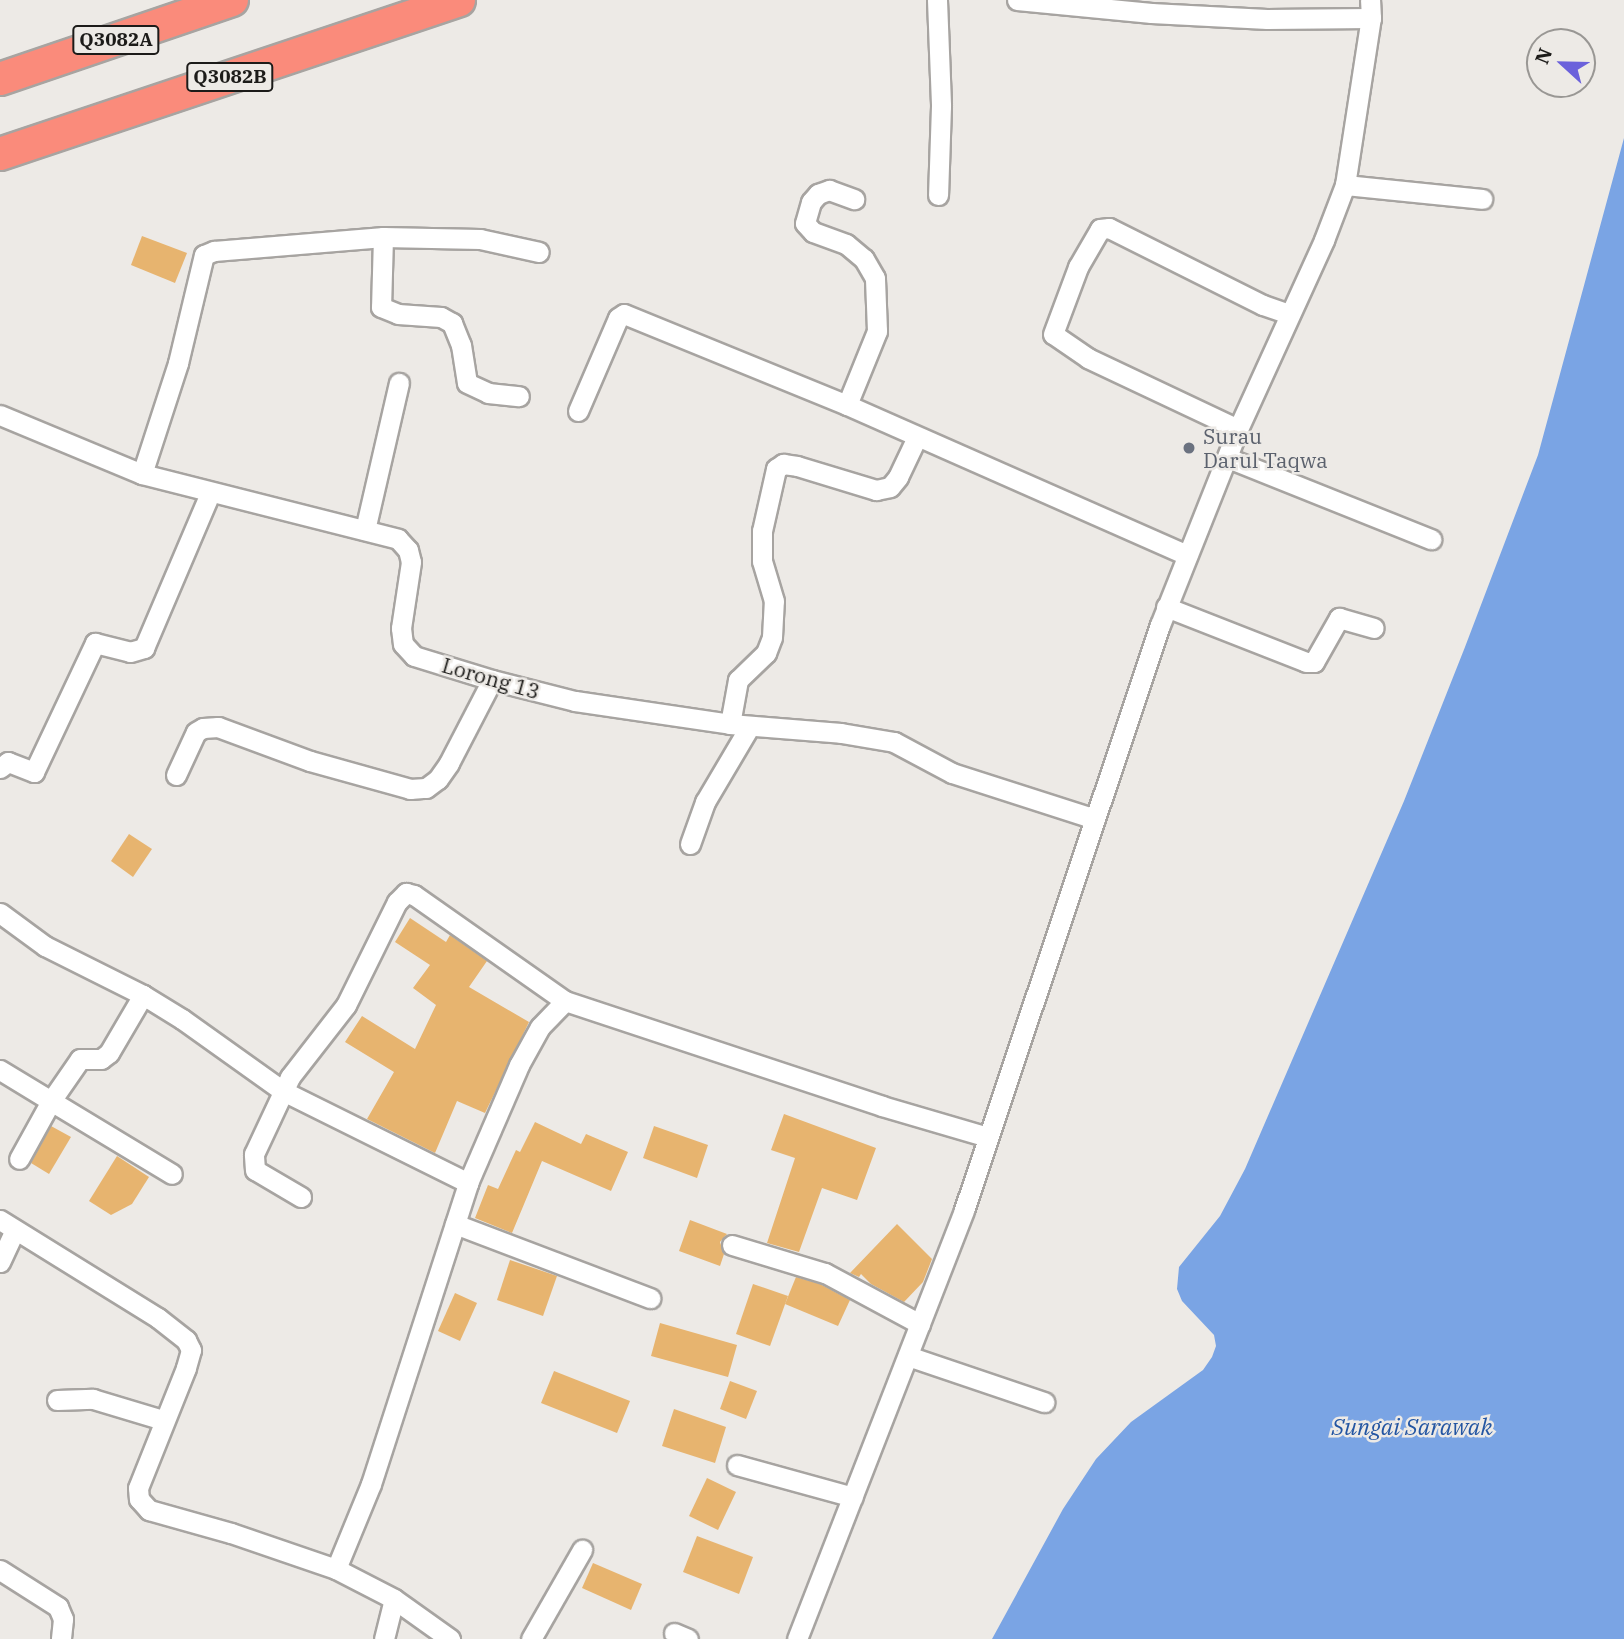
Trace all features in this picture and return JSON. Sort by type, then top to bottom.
[{"type":"highway","name":"Q3082A","points":[[0,79],[232,0]]},
{"type":"highway","name":"Q3082B","points":[[0,154],[459,0]]},
{"type":"street","points":[[937,0],[942,106],[938,195]]},
{"type":"street","points":[[797,1639],[908,1356],[988,1137],[1167,607],[1238,429],[1345,185],[1370,9],[1266,19],[1151,13],[1017,0]]},
{"type":"street","points":[[1345,185],[1482,199]]},
{"type":"street","points":[[847,405],[877,331],[876,278],[864,259],[846,244],[813,232],[805,223],[811,202],[818,194],[829,190],[854,199]]},
{"type":"street","points":[[1238,429],[1088,358],[1053,334],[1078,267],[1100,229],[1109,228],[1263,305],[1289,314]]},
{"type":"street","points":[[383,237],[381,307],[398,314],[441,317],[453,323],[461,345],[467,383],[488,393],[519,396]]},
{"type":"street","points":[[142,474],[178,363],[205,255],[214,251],[383,237],[480,239],[539,252]]},
{"type":"street","points":[[578,411],[618,318],[624,314],[847,405],[1188,555]]},
{"type":"street","points":[[365,530],[400,383]]},
{"type":"street","name":"Lorong 13","points":[[0,415],[142,474],[398,539],[408,550],[411,562],[401,628],[403,644],[414,656],[492,680],[575,701],[730,724],[841,733],[894,742],[952,773],[1095,819]]},
{"type":"street","points":[[730,724],[738,680],[766,653],[772,637],[774,601],[762,561],[762,531],[776,468],[783,464],[797,466],[876,490],[890,487],[898,477],[917,437]]},
{"type":"street","points":[[1228,457],[1431,539]]},
{"type":"street","points":[[0,768],[8,762],[34,772],[95,643],[130,652],[144,648],[211,493]]},
{"type":"street","points":[[1167,607],[1306,662],[1314,662],[1339,618],[1374,628]]},
{"type":"street","points":[[176,775],[196,732],[203,728],[218,727],[310,761],[410,789],[426,788],[438,779],[449,763],[492,680]]},
{"type":"street","points":[[690,844],[705,802],[750,726]]},
{"type":"street","points":[[302,1197],[255,1170],[254,1154],[290,1077],[346,1005],[397,902],[406,893],[414,895],[565,1001],[883,1106],[988,1137]]},
{"type":"street","points":[[0,913],[45,946],[143,995],[283,1091],[468,1183]]},
{"type":"street","points":[[19,1159],[51,1101],[80,1059],[101,1059],[109,1053],[143,995]]},
{"type":"street","points":[[336,1569],[371,1484],[468,1183],[519,1065],[540,1027],[565,1001]]},
{"type":"street","points":[[0,1070],[172,1174]]},
{"type":"street","points":[[455,1224],[650,1298]]},
{"type":"street","points":[[0,1262],[8,1225],[158,1318],[186,1340],[191,1350],[186,1368],[138,1488],[139,1499],[149,1510],[231,1533],[336,1569],[394,1599],[450,1639]]},
{"type":"street","points":[[732,1245],[825,1273],[920,1324]]},
{"type":"street","points":[[908,1356],[1044,1402]]},
{"type":"street","points":[[57,1400],[93,1399],[163,1420]]},
{"type":"street","points":[[737,1465],[853,1497]]},
{"type":"street","points":[[531,1639],[582,1550]]},
{"type":"street","points":[[0,1570],[58,1607],[63,1619],[61,1639]]},
{"type":"street","points":[[384,1639],[394,1599]]},
{"type":"water","name":"Sungai Sarawak","points":[[1624,138],[1624,1639],[992,1639],[1063,1509],[1096,1459],[1131,1422],[1203,1370],[1212,1357],[1216,1346],[1214,1335],[1182,1301],[1177,1289],[1179,1267],[1220,1216],[1245,1169],[1404,801],[1465,647],[1538,455]]},
{"type":"building","points":[[142,236],[187,253],[175,283],[131,265]]},
{"type":"building","points":[[129,834],[152,849],[133,877],[111,861]]},
{"type":"building","points":[[410,918],[446,942],[450,935],[487,961],[469,987],[529,1022],[485,1113],[457,1101],[435,1153],[367,1119],[394,1072],[345,1042],[362,1016],[415,1049],[436,1005],[413,988],[430,965],[395,942]]},
{"type":"building","points":[[784,1114],[876,1148],[857,1200],[822,1188],[799,1252],[767,1243],[795,1158],[771,1150]]},
{"type":"building","points":[[535,1122],[581,1144],[586,1134],[628,1152],[611,1191],[542,1161],[512,1233],[475,1218],[488,1185],[498,1189],[516,1150],[520,1152]]},
{"type":"building","points":[[51,1126],[71,1137],[49,1174],[31,1163]]},
{"type":"building","points":[[654,1126],[708,1145],[697,1178],[643,1158]]},
{"type":"building","points":[[117,1156],[149,1177],[132,1204],[111,1215],[89,1201]]},
{"type":"building","points":[[690,1220],[727,1234],[720,1242],[724,1254],[720,1266],[679,1251]]},
{"type":"building","points":[[897,1224],[932,1259],[923,1282],[904,1302],[871,1284],[861,1274],[859,1277],[850,1273]]},
{"type":"building","points":[[510,1260],[557,1276],[543,1316],[497,1300]]},
{"type":"building","points":[[796,1277],[820,1284],[850,1300],[838,1326],[785,1304]]},
{"type":"building","points":[[753,1284],[788,1296],[770,1346],[736,1334]]},
{"type":"building","points":[[455,1293],[477,1303],[460,1341],[438,1331]]},
{"type":"building","points":[[660,1323],[737,1345],[728,1377],[651,1356]]},
{"type":"building","points":[[554,1371],[630,1401],[617,1433],[541,1403]]},
{"type":"building","points":[[730,1381],[757,1391],[746,1419],[720,1409]]},
{"type":"building","points":[[674,1409],[726,1427],[715,1463],[662,1446]]},
{"type":"building","points":[[707,1478],[736,1492],[718,1530],[689,1516]]},
{"type":"building","points":[[697,1536],[753,1557],[739,1594],[683,1572]]},
{"type":"building","points":[[593,1563],[642,1584],[631,1610],[582,1588]]},
{"type":"place","name":"Surau Darul Taqwa","points":[[1189,448]]}]
